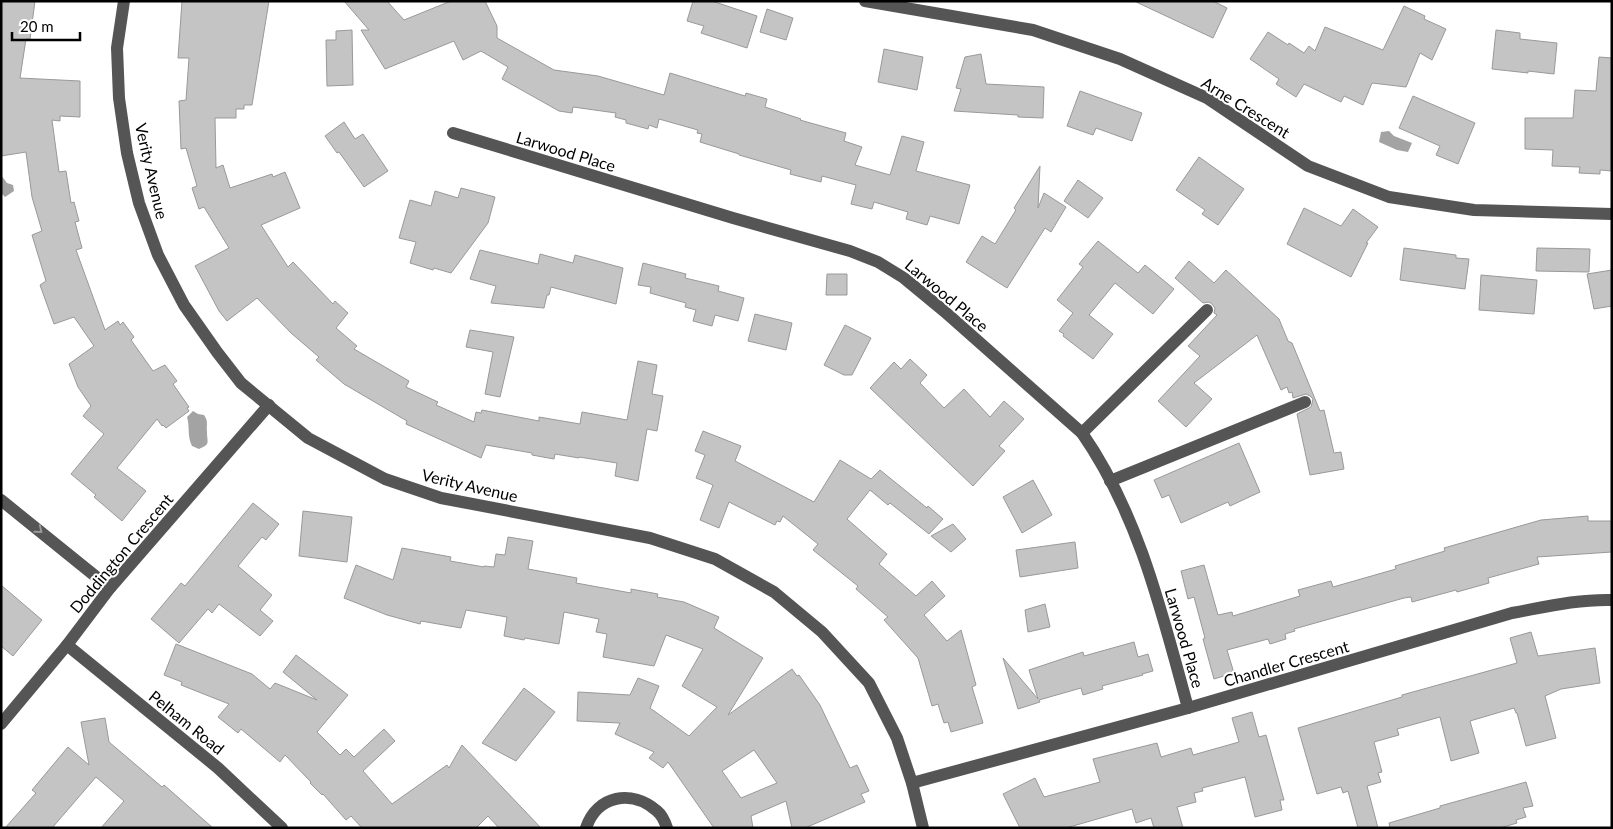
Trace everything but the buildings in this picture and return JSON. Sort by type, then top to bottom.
[{"type":"street","name":"Verity Avenue","points":[[124,1],[117,48],[119,98],[127,153],[139,203],[158,254],[184,305],[217,352],[242,383],[308,438],[385,478],[441,498],[650,538],[715,559],[774,592],[822,632],[869,684],[896,738],[912,784],[923,828]]},
{"type":"street","name":"Arne Crescent","points":[[865,1],[1033,30],[1120,59],[1207,98],[1308,166],[1388,197],[1474,210],[1612,214]]},
{"type":"street","name":"Larwood Place","points":[[453,133],[723,215],[850,251],[878,262],[904,278],[1082,433],[1110,481],[1135,535],[1158,599],[1188,708]]},
{"type":"street","points":[[1082,433],[1207,310]]},
{"type":"street","points":[[1110,481],[1304,402]]},
{"type":"street","name":"Doddington Crescent","points":[[1,724],[110,588],[269,405]]},
{"type":"street","points":[[1,500],[110,588]]},
{"type":"street","name":"Chandler Crescent","points":[[912,784],[1188,708],[1512,614],[1562,603],[1612,600]]},
{"type":"street","name":"Pelham Road","points":[[66,645],[218,768],[282,828]]},
{"type":"street","points":[[586,828],[602,804],[620,798],[645,803],[659,812],[667,828]]},
{"type":"shaded area","points":[[1389,131],[1394,136],[1412,143],[1408,152],[1397,150],[1379,142],[1381,132]]},
{"type":"shaded area","points":[[1,175],[7,183],[13,185],[14,191],[5,197],[1,193]]},
{"type":"shaded area","points":[[193,411],[204,415],[207,422],[208,443],[199,449],[192,446],[190,439],[187,417]]}]
